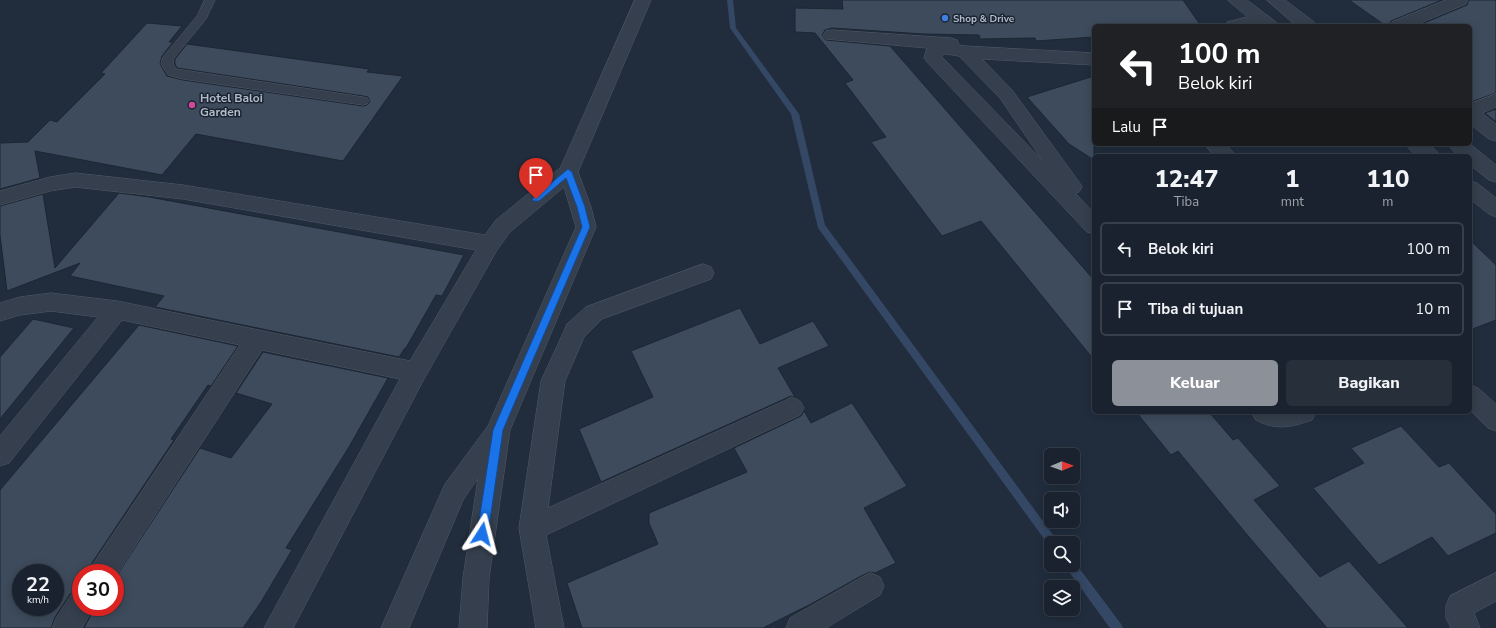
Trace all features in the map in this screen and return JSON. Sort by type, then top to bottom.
[{"type":"street","points":[[278,628],[416,372],[490,244],[503,226],[568,172],[643,0]]},
{"type":"street","points":[[1236,0],[1264,22]]},
{"type":"street","points":[[1275,0],[1305,24]]},
{"type":"street","points":[[1403,24],[1460,0]]},
{"type":"street","points":[[1248,24],[1264,22]]},
{"type":"street","points":[[832,35],[980,46],[1038,47],[1092,43]]},
{"type":"street","points":[[1092,59],[965,52],[946,48],[934,51],[933,58],[1092,224]]},
{"type":"street","points":[[965,52],[1006,94],[1076,193],[1092,224]]},
{"type":"street","points":[[1472,110],[1496,100]]},
{"type":"street","points":[[1472,116],[1496,134]]},
{"type":"street","points":[[1216,146],[1224,154]]},
{"type":"street","points":[[1417,146],[1427,154]]},
{"type":"street","points":[[1460,146],[1470,154]]},
{"type":"street","points":[[1472,156],[1496,175]]},
{"type":"street","points":[[395,628],[454,492],[498,430],[586,227],[581,207],[568,172]]},
{"type":"street","points":[[0,198],[50,184],[74,180],[183,192],[490,244]]},
{"type":"street","points":[[1472,190],[1496,209]]},
{"type":"street","points":[[550,628],[532,528],[553,381],[575,331],[594,313],[703,273]]},
{"type":"street","points":[[0,312],[20,306],[51,302],[117,310],[416,372]]},
{"type":"street","points":[[0,455],[117,310]]},
{"type":"street","points":[[108,564],[257,339]]},
{"type":"street","points":[[1472,397],[1496,420]]},
{"type":"street","points":[[532,528],[792,408]]},
{"type":"street","points":[[1267,414],[1271,417],[1281,418],[1298,414]]},
{"type":"street","points":[[473,628],[476,578],[498,430]]},
{"type":"street","points":[[800,628],[871,586]]},
{"type":"street","points":[[1466,628],[1460,618],[1460,606],[1496,586]]},
{"type":"street","points":[[66,628],[74,616]]},
{"type":"lane","points":[[210,0],[202,17],[169,57],[167,64],[172,72],[183,75],[363,101]]},
{"type":"building","points":[[842,0],[1183,0],[1200,24],[1092,24],[1092,37],[1036,41],[1035,38],[980,39],[979,35],[923,34],[832,28],[825,30],[822,35],[826,40],[890,46],[1092,278],[1092,358],[981,221],[942,236],[871,142],[886,137],[845,83],[853,80],[815,33],[795,32],[795,8],[843,9]]},
{"type":"building","points":[[1349,0],[1442,0],[1391,21],[1390,24],[1383,24]]},
{"type":"building","points":[[1469,0],[1496,0],[1496,93],[1472,102],[1472,24],[1422,24],[1467,5]]},
{"type":"building","points":[[147,23],[182,26],[169,42],[173,42],[162,56],[160,64],[167,76],[183,80],[363,106],[370,102],[368,97],[363,96],[177,68],[175,59],[187,44],[369,69],[367,72],[403,76],[343,161],[196,134],[162,175],[35,151],[40,178],[0,189],[0,143],[28,142],[50,120],[57,122],[105,74],[101,73]]},
{"type":"building","points":[[1092,77],[1092,146],[1094,146],[1094,154],[1092,154],[1092,159],[1069,144],[1027,97]]},
{"type":"building","points":[[1496,109],[1496,122],[1485,113]]},
{"type":"building","points":[[119,193],[149,197],[464,255],[442,296],[436,295],[406,348],[399,357],[155,307],[164,296],[70,276],[80,263],[7,291],[0,235],[0,206],[43,194],[55,268]]},
{"type":"building","points":[[1472,242],[1496,265],[1496,320],[1472,329]]},
{"type":"building","points":[[740,308],[760,344],[813,321],[829,346],[778,368],[795,397],[791,396],[601,482],[579,429],[653,397],[631,351]]},
{"type":"building","points":[[33,319],[74,328],[0,419],[0,357]]},
{"type":"building","points":[[139,325],[238,346],[211,386],[208,385],[171,439],[174,440],[92,564],[72,564],[72,593],[64,603],[64,564],[12,564],[12,616],[56,616],[51,628],[0,628],[0,490]]},
{"type":"building","points":[[263,352],[388,378],[349,447],[286,548],[292,550],[261,602],[243,628],[84,628],[90,616],[124,616],[124,564],[200,448],[231,458],[272,404],[236,393]]},
{"type":"building","points":[[852,403],[907,486],[864,508],[896,563],[875,573],[870,572],[861,576],[811,604],[763,628],[582,628],[567,583],[658,544],[649,523],[649,513],[747,472],[734,448],[801,416],[804,411],[811,423]]},
{"type":"building","points":[[1138,414],[1211,414],[1233,440],[1238,438],[1280,486],[1254,500],[1320,577],[1349,561],[1408,628],[1327,628],[1178,451],[1171,455]]},
{"type":"building","points":[[1401,426],[1439,467],[1449,463],[1496,514],[1496,533],[1448,556],[1432,537],[1379,565],[1313,488],[1364,463],[1351,448]]},
{"type":"waterway","points":[[730,0],[733,28],[795,114],[821,226],[1049,536]]},
{"type":"waterway","points":[[1076,572],[1117,628]]},
{"type":"place","name":"Shop & Drive","points":[[945,18]]},
{"type":"place","name":"Hotel Baloi Garden","points":[[192,105]]},
{"type":"route","points":[[482,534],[498,430],[586,227],[581,207],[568,172],[536,199]]}]
